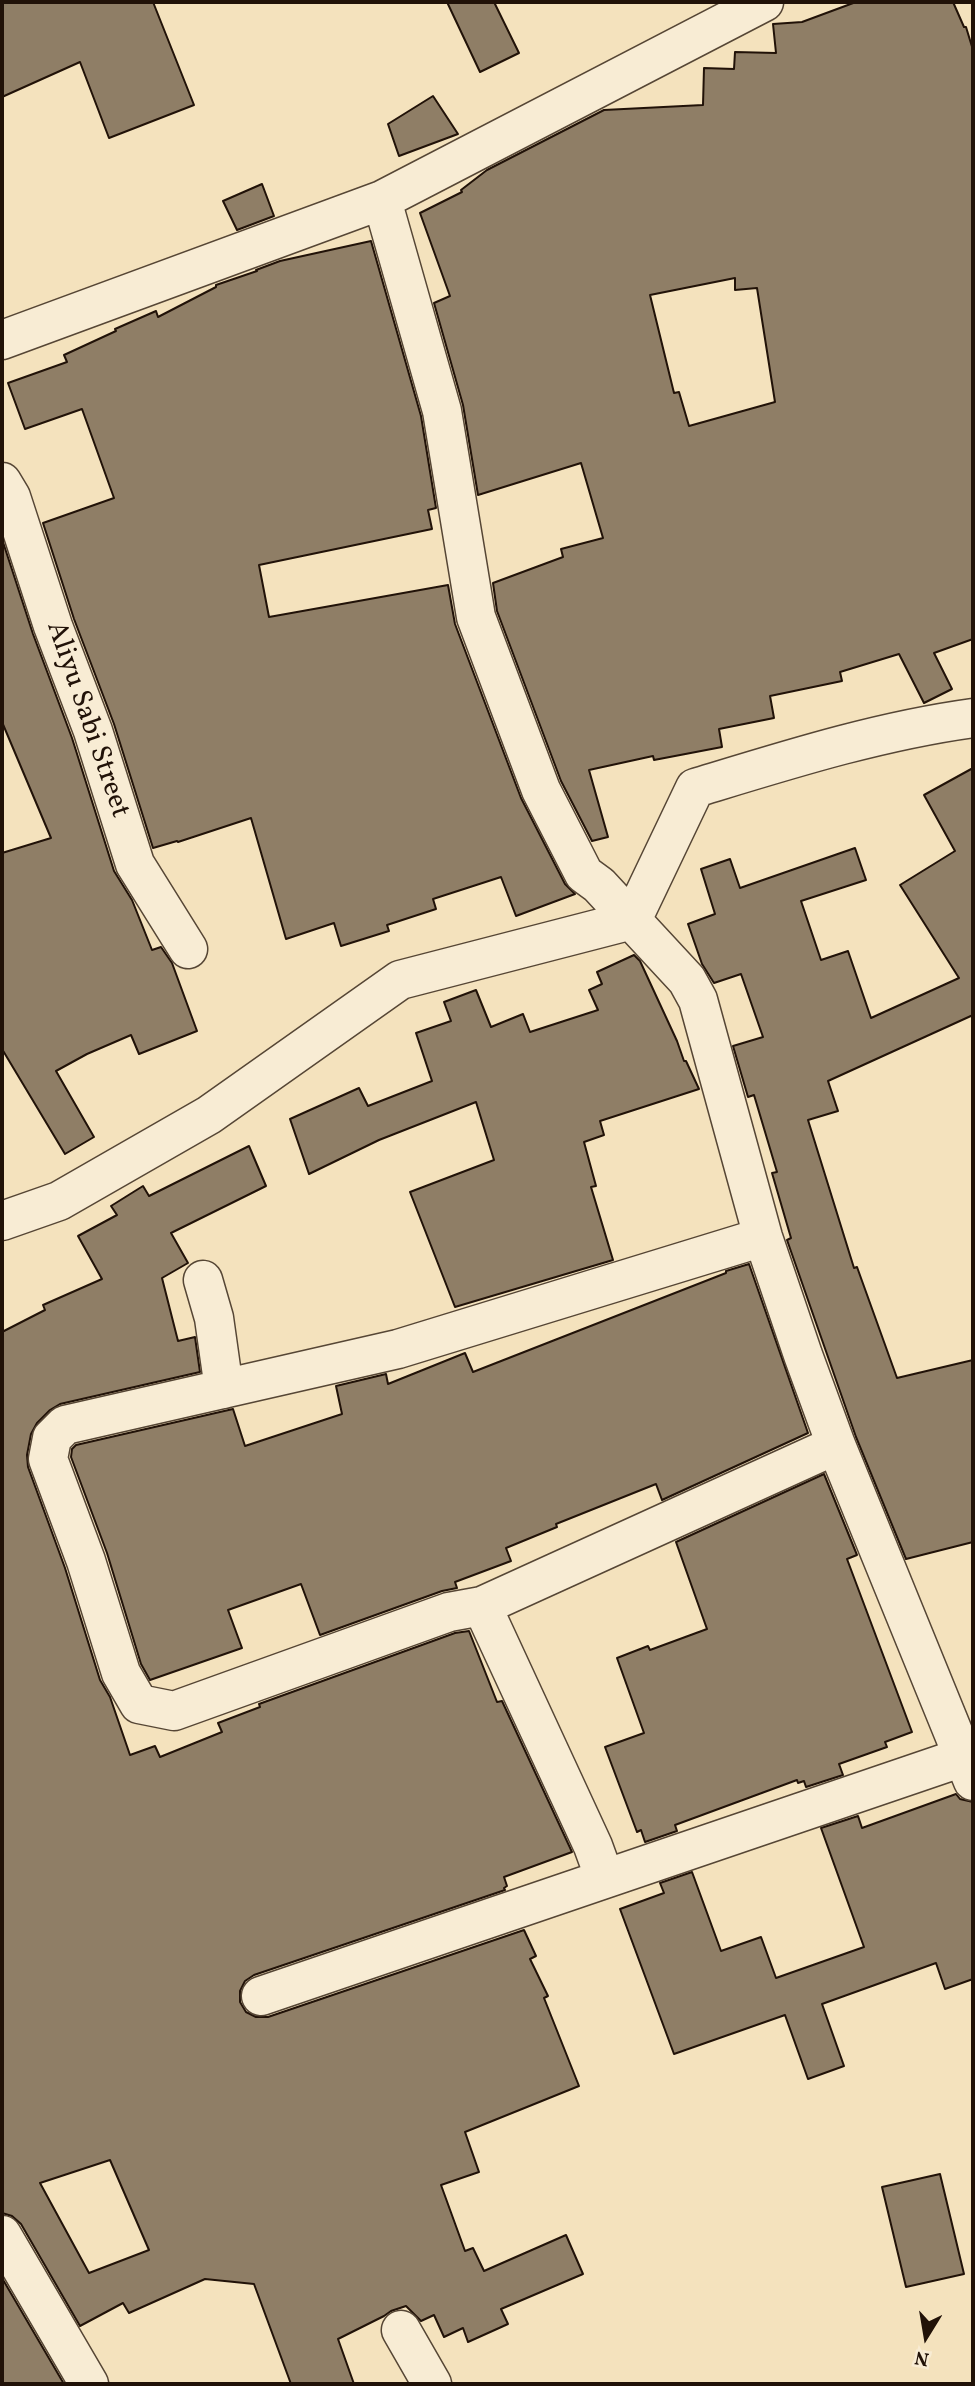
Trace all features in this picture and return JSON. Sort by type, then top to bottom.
[{"type":"street","points":[[2,340],[382,200],[764,2]]},
{"type":"street","points":[[261,1996],[606,1879],[968,1769],[836,1445],[803,1355],[763,1237],[698,1000],[687,980],[599,885],[583,874],[541,790],[476,617],[442,411],[382,200]]},
{"type":"street","name":"Aliyu Sabi Street","points":[[2,482],[10,497],[53,626],[93,731],[135,864],[188,949]]},
{"type":"street","points":[[2,1222],[59,1201],[209,1115],[400,980],[632,920],[695,788],[822,750],[932,723],[973,718]]},
{"type":"street","points":[[763,1237],[398,1349],[65,1425],[52,1438],[48,1459],[86,1561],[121,1673],[139,1704],[174,1711],[449,1612],[482,1606],[836,1445]]},
{"type":"street","points":[[203,1280],[214,1318],[224,1389]]},
{"type":"street","points":[[482,1606],[606,1879]]},
{"type":"street","points":[[2,2235],[89,2384]]},
{"type":"street","points":[[401,2330],[432,2384]]},
{"type":"building","points":[[2,2],[153,2],[194,105],[109,138],[80,62],[2,97]]},
{"type":"building","points":[[447,2],[494,2],[519,53],[480,72]]},
{"type":"building","points":[[856,2],[953,2],[966,27],[973,50],[973,639],[934,653],[952,689],[924,703],[899,654],[840,672],[842,681],[770,696],[774,718],[719,729],[722,747],[654,760],[653,756],[589,770],[608,837],[592,841],[561,781],[497,611],[493,583],[563,557],[561,549],[603,538],[581,463],[478,495],[463,405],[434,303],[450,296],[420,213],[462,192],[461,190],[487,170],[604,110],[703,105],[704,68],[734,69],[735,52],[776,53],[773,24],[802,22]],"holes":[[[735,278],[735,290],[757,288],[775,402],[689,426],[679,392],[674,393],[650,295]]]},
{"type":"building","points":[[433,96],[458,134],[399,156],[388,124]]},
{"type":"building","points":[[262,184],[274,216],[237,230],[223,201]]},
{"type":"building","points":[[371,241],[421,416],[436,508],[428,510],[432,529],[259,565],[269,617],[448,585],[455,624],[521,798],[565,884],[575,894],[516,916],[501,877],[433,899],[436,909],[387,925],[389,931],[341,946],[334,923],[286,939],[251,818],[153,848],[114,724],[74,619],[43,523],[114,498],[82,409],[25,429],[8,383],[67,362],[64,355],[156,311],[158,317],[216,285],[280,261]]},
{"type":"building","points":[[2,539],[33,634],[72,738],[114,871],[132,900],[152,950],[161,947],[172,963],[197,1031],[139,1054],[131,1035],[56,1071],[94,1137],[65,1154],[2,1049],[2,853],[51,838],[2,722]]},
{"type":"building","points":[[973,768],[973,1015],[828,1081],[838,1111],[808,1120],[854,1268],[857,1267],[897,1378],[973,1360],[973,1542],[906,1559],[856,1437],[787,1240],[791,1238],[772,1173],[777,1172],[754,1095],[748,1097],[733,1046],[763,1037],[741,974],[714,983],[702,964],[688,924],[715,914],[701,869],[730,859],[740,888],[855,848],[866,880],[801,901],[821,960],[848,951],[871,1018],[959,978],[900,885],[955,851],[924,795]]},
{"type":"building","points":[[634,955],[640,961],[699,1089],[600,1121],[604,1135],[584,1142],[596,1186],[591,1187],[613,1260],[455,1307],[410,1192],[494,1160],[476,1102],[379,1140],[309,1174],[290,1119],[359,1088],[368,1106],[432,1081],[416,1033],[451,1021],[444,1002],[476,990],[491,1027],[523,1014],[530,1032],[598,1010],[589,990],[602,984],[597,972]]},
{"type":"building","points":[[249,1146],[266,1186],[171,1233],[188,1263],[162,1278],[178,1341],[195,1337],[200,1372],[60,1404],[37,1423],[31,1434],[28,1467],[65,1568],[100,1680],[110,1697],[130,1755],[155,1746],[160,1757],[222,1732],[218,1723],[260,1707],[259,1704],[455,1633],[469,1631],[497,1702],[502,1701],[572,1852],[504,1877],[507,1886],[505,1890],[254,1975],[245,1981],[240,1991],[240,2002],[246,2012],[256,2017],[268,2017],[524,1930],[536,1956],[530,1959],[548,1996],[544,1998],[579,2086],[465,2132],[479,2172],[441,2185],[465,2251],[473,2248],[484,2271],[566,2235],[583,2274],[501,2309],[508,2324],[468,2342],[463,2328],[444,2337],[434,2315],[421,2321],[406,2306],[391,2311],[338,2339],[354,2384],[291,2384],[254,2284],[205,2279],[129,2313],[123,2303],[80,2326],[21,2224],[12,2216],[2,2213],[2,1332],[45,1310],[43,1305],[102,1279],[78,1236],[117,1215],[111,1206],[143,1186],[149,1196]],"holes":[[[110,2160],[149,2250],[89,2273],[40,2183]]]},
{"type":"building","points":[[749,1264],[808,1433],[662,1500],[656,1484],[556,1524],[557,1527],[506,1548],[511,1561],[455,1582],[457,1588],[320,1635],[301,1584],[228,1610],[242,1648],[150,1680],[141,1664],[107,1553],[71,1457],[72,1449],[76,1445],[233,1409],[245,1446],[342,1414],[336,1386],[386,1374],[388,1384],[465,1353],[473,1372]]},
{"type":"building","points":[[824,1474],[857,1555],[847,1559],[912,1732],[885,1742],[887,1747],[839,1764],[843,1775],[806,1787],[804,1781],[798,1783],[797,1780],[675,1825],[677,1831],[645,1842],[641,1830],[637,1832],[605,1747],[644,1733],[617,1658],[648,1646],[650,1650],[707,1629],[676,1542]]},
{"type":"building","points":[[956,1794],[960,1799],[973,1802],[973,1979],[945,1989],[936,1963],[822,2004],[844,2066],[808,2079],[785,2015],[674,2054],[620,1909],[664,1893],[660,1883],[692,1872],[721,1951],[761,1937],[776,1978],[864,1947],[821,1828],[858,1816],[862,1828]]},
{"type":"building","points":[[940,2174],[964,2274],[906,2287],[882,2187]]},
{"type":"building","points":[[2,2278],[64,2384],[2,2384]]}]
